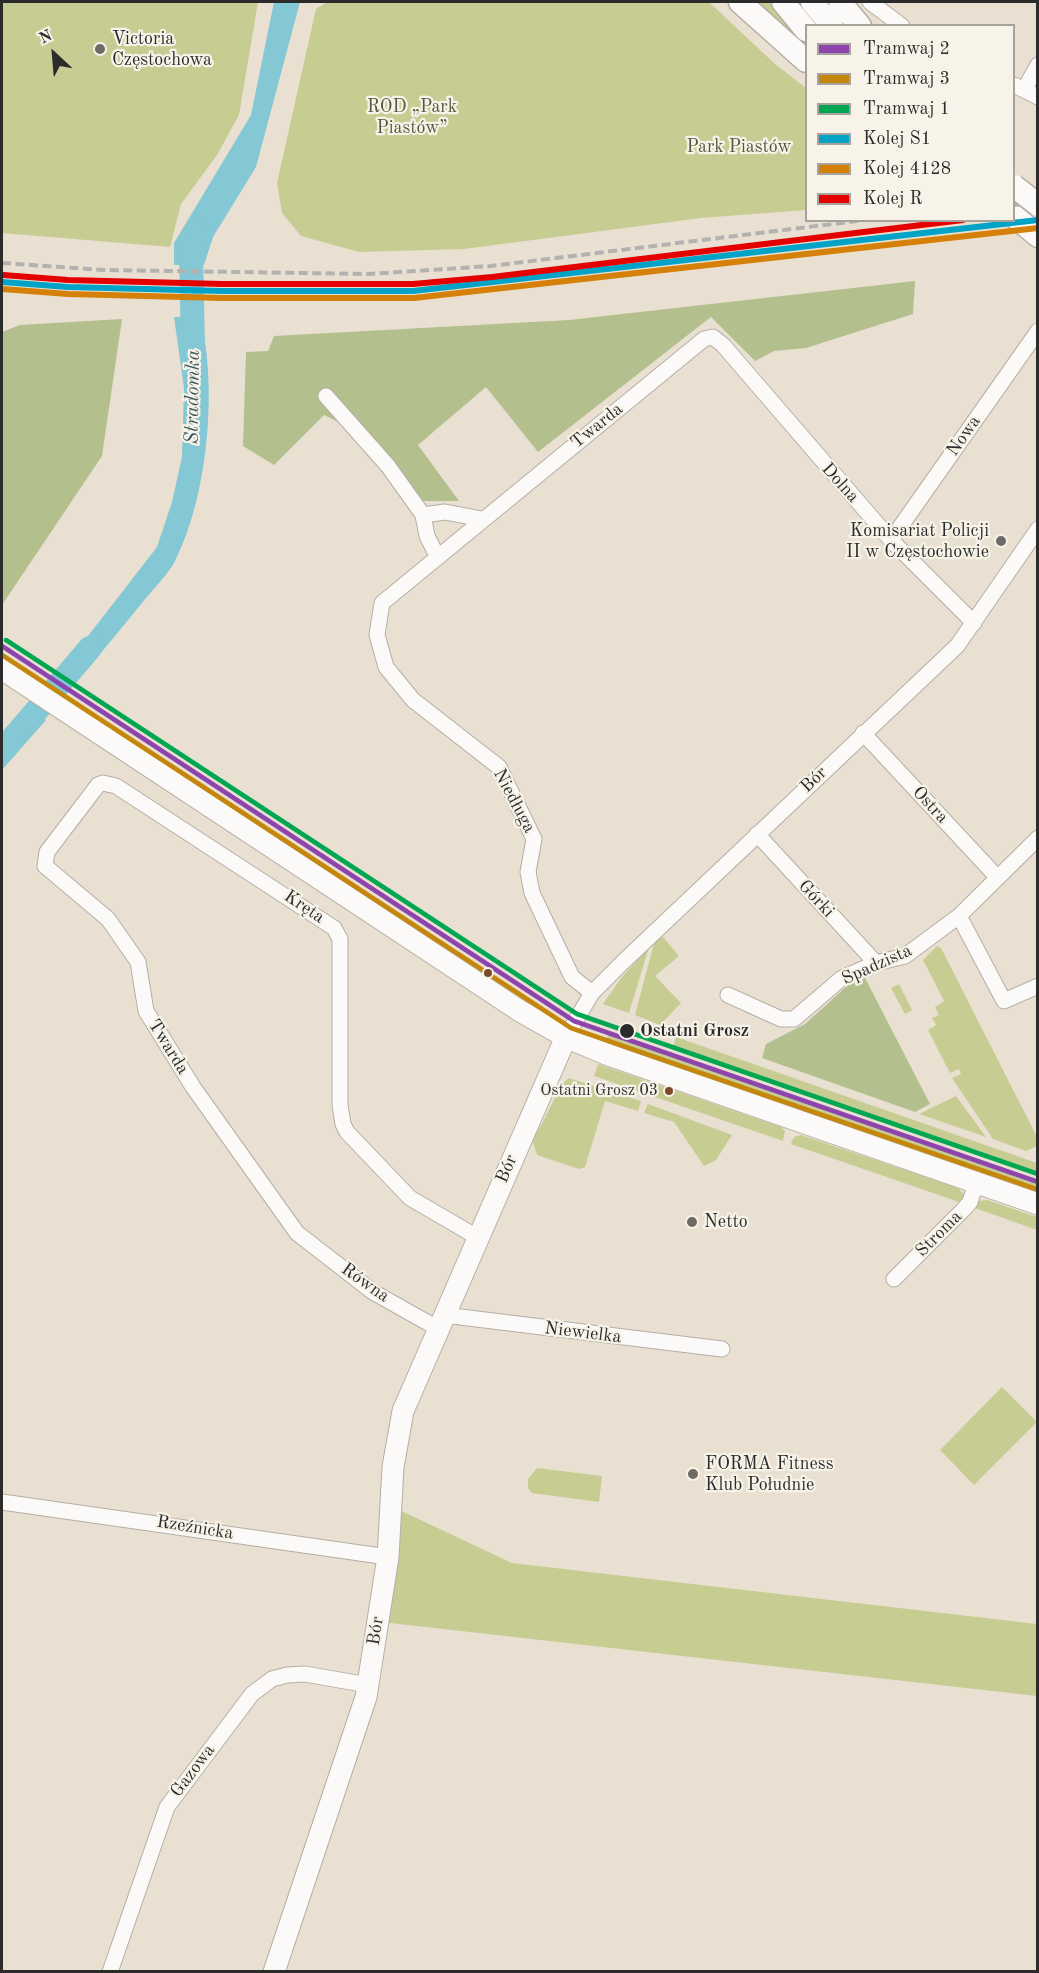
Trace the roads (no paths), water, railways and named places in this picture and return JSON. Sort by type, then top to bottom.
[{"type":"main road","points":[[740,2],[805,59]]},
{"type":"main road","points":[[783,2],[805,28]]},
{"type":"main road","points":[[812,2],[830,24]]},
{"type":"main road","points":[[840,2],[858,24]]},
{"type":"main road","points":[[1015,187],[1038,205]]},
{"type":"main road","points":[[1015,217],[1038,236]]},
{"type":"street","points":[[870,2],[900,24]]},
{"type":"street","points":[[1025,91],[1038,64]]},
{"type":"street","name":"Nowa","points":[[891,540],[1038,332]]},
{"type":"street","name":"Dolna","points":[[713,337],[723,345],[891,540],[974,623]]},
{"type":"street","name":"Twarda","points":[[382,603],[704,339],[713,337]]},
{"type":"street","points":[[326,396],[388,466],[423,515],[427,536],[437,556]]},
{"type":"street","points":[[423,515],[445,512],[482,519]]},
{"type":"street","name":"Bór","points":[[274,1971],[355,1732],[368,1685],[388,1557],[393,1467],[403,1411],[477,1237],[576,1016],[592,993],[957,646],[1038,529]]},
{"type":"street","name":"Niedługa","points":[[382,603],[377,634],[386,667],[412,700],[500,767],[534,839],[528,872],[532,893],[572,977],[592,993]]},
{"type":"street","points":[[2,669],[520,1011],[566,1037],[1038,1204]]},
{"type":"street","name":"Ostra","points":[[863,733],[997,877]]},
{"type":"street","name":"Kręta","points":[[45,866],[47,852],[94,789],[103,783],[110,784],[327,922],[340,939],[340,1105],[343,1125],[410,1198],[477,1237]]},
{"type":"street","name":"Górki","points":[[757,834],[876,963]]},
{"type":"street","name":"Spadzista","points":[[728,994],[781,1019],[794,1020],[842,978],[876,963],[905,956],[959,916],[1038,838]]},
{"type":"street","name":"Twarda","points":[[45,866],[108,919],[138,962],[146,1011],[193,1087],[297,1233]]},
{"type":"street","points":[[959,916],[1004,1001],[1038,986]]},
{"type":"street","name":"Stroma","points":[[894,1279],[970,1202],[976,1183]]},
{"type":"street","name":"Równa","points":[[297,1233],[373,1292],[441,1321]]},
{"type":"street","name":"Niewielka","points":[[441,1321],[722,1349]]},
{"type":"street","name":"Rzeźnicka","points":[[2,1502],[388,1557]]},
{"type":"street","name":"Gazowa","points":[[110,1971],[167,1806],[252,1694],[272,1679],[287,1675],[305,1674],[368,1685]]},
{"type":"water","points":[[274,2],[300,2],[256,167],[213,237],[204,265],[174,265],[174,243],[251,115]]},
{"type":"water","points":[[174,317],[200,317],[205,345],[209,408],[207,442],[195,507],[186,537],[174,563],[79,679],[64,667],[157,547],[172,502],[182,457],[184,388]]},
{"type":"water","points":[[26,706],[46,720],[2,770],[2,733]]},
{"type":"waterway","name":"Stradomka","points":[[193,350],[191,252],[199,233]]},
{"type":"waterway","name":"Stradomka","points":[[2,751],[90,648]]},
{"type":"railway","points":[[1015,205],[1038,203]]},
{"type":"railway","points":[[2,263],[104,270],[369,274],[491,266],[849,222]]},
{"type":"tram line","name":"1","points":[[6,640],[577,1014],[1038,1174]]},
{"type":"tram line","name":"2","points":[[2,646],[574,1021],[1038,1182]]},
{"type":"tram line","name":"3","points":[[2,655],[571,1028],[1036,1189]]},
{"type":"rail line","name":"S1","points":[[2,282],[68,287],[222,291],[413,291],[1038,220]]},
{"type":"rail line","name":"R","points":[[3,275],[68,280],[222,284],[413,284],[492,277],[946,222]]},
{"type":"rail line","name":"4128","points":[[2,289],[68,294],[222,298],[414,298],[1038,228]]},
{"type":"place","name":"Victoria Częstochowa","points":[[100,49]]},
{"type":"place","name":"Komisariat Policji II w Częstochowie","points":[[1001,541]]},
{"type":"place","name":"Ostatni Grosz","points":[[627,1031]]},
{"type":"place","name":"Ostatni Grosz 03","points":[[669,1091]]},
{"type":"place","name":"Netto","points":[[692,1222]]},
{"type":"place","name":"FORMA Fitness Klub Południe","points":[[693,1474]]},
{"type":"park label","name":"ROD „Park Piastów”","points":[[412,117]]},
{"type":"park label","name":"Park Piastów","points":[[739,147]]}]
